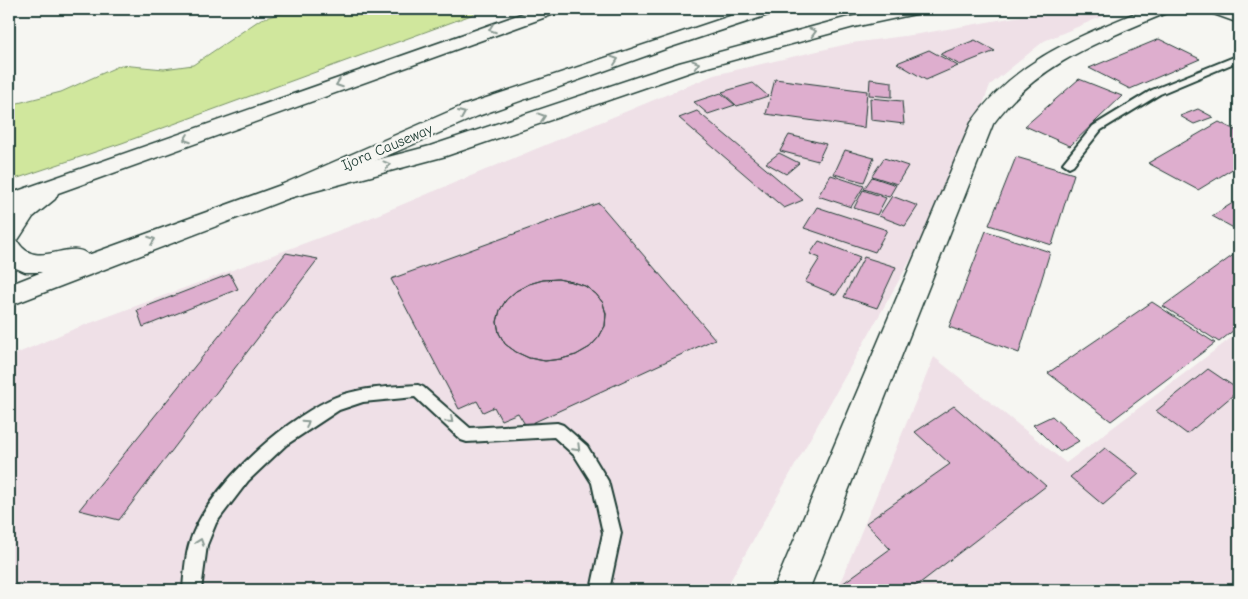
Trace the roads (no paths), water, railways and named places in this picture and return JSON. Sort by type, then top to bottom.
[{"type":"main road","name":"Ijora Causeway","points":[[9,296],[120,252],[289,190],[470,111],[661,44],[768,9]]},
{"type":"main road","points":[[289,190],[438,152],[686,67],[765,44],[851,22],[914,9]]},
{"type":"main road","points":[[792,590],[982,123],[1004,94],[1032,70],[1067,50],[1160,9]]},
{"type":"main road","points":[[1216,9],[1239,18]]},
{"type":"main road","points":[[9,202],[545,10]]},
{"type":"main road","points":[[9,234],[24,211],[58,186]]},
{"type":"main road","points":[[9,248],[11,256],[25,263],[54,263],[120,252]]},
{"type":"lane","points":[[1069,163],[1097,128],[1156,92],[1239,58]]},
{"type":"lane","points":[[192,590],[198,545],[210,518],[242,476],[280,440],[334,405],[363,396],[418,391],[467,435],[557,430],[582,451],[600,481],[612,532],[600,590]]}]
